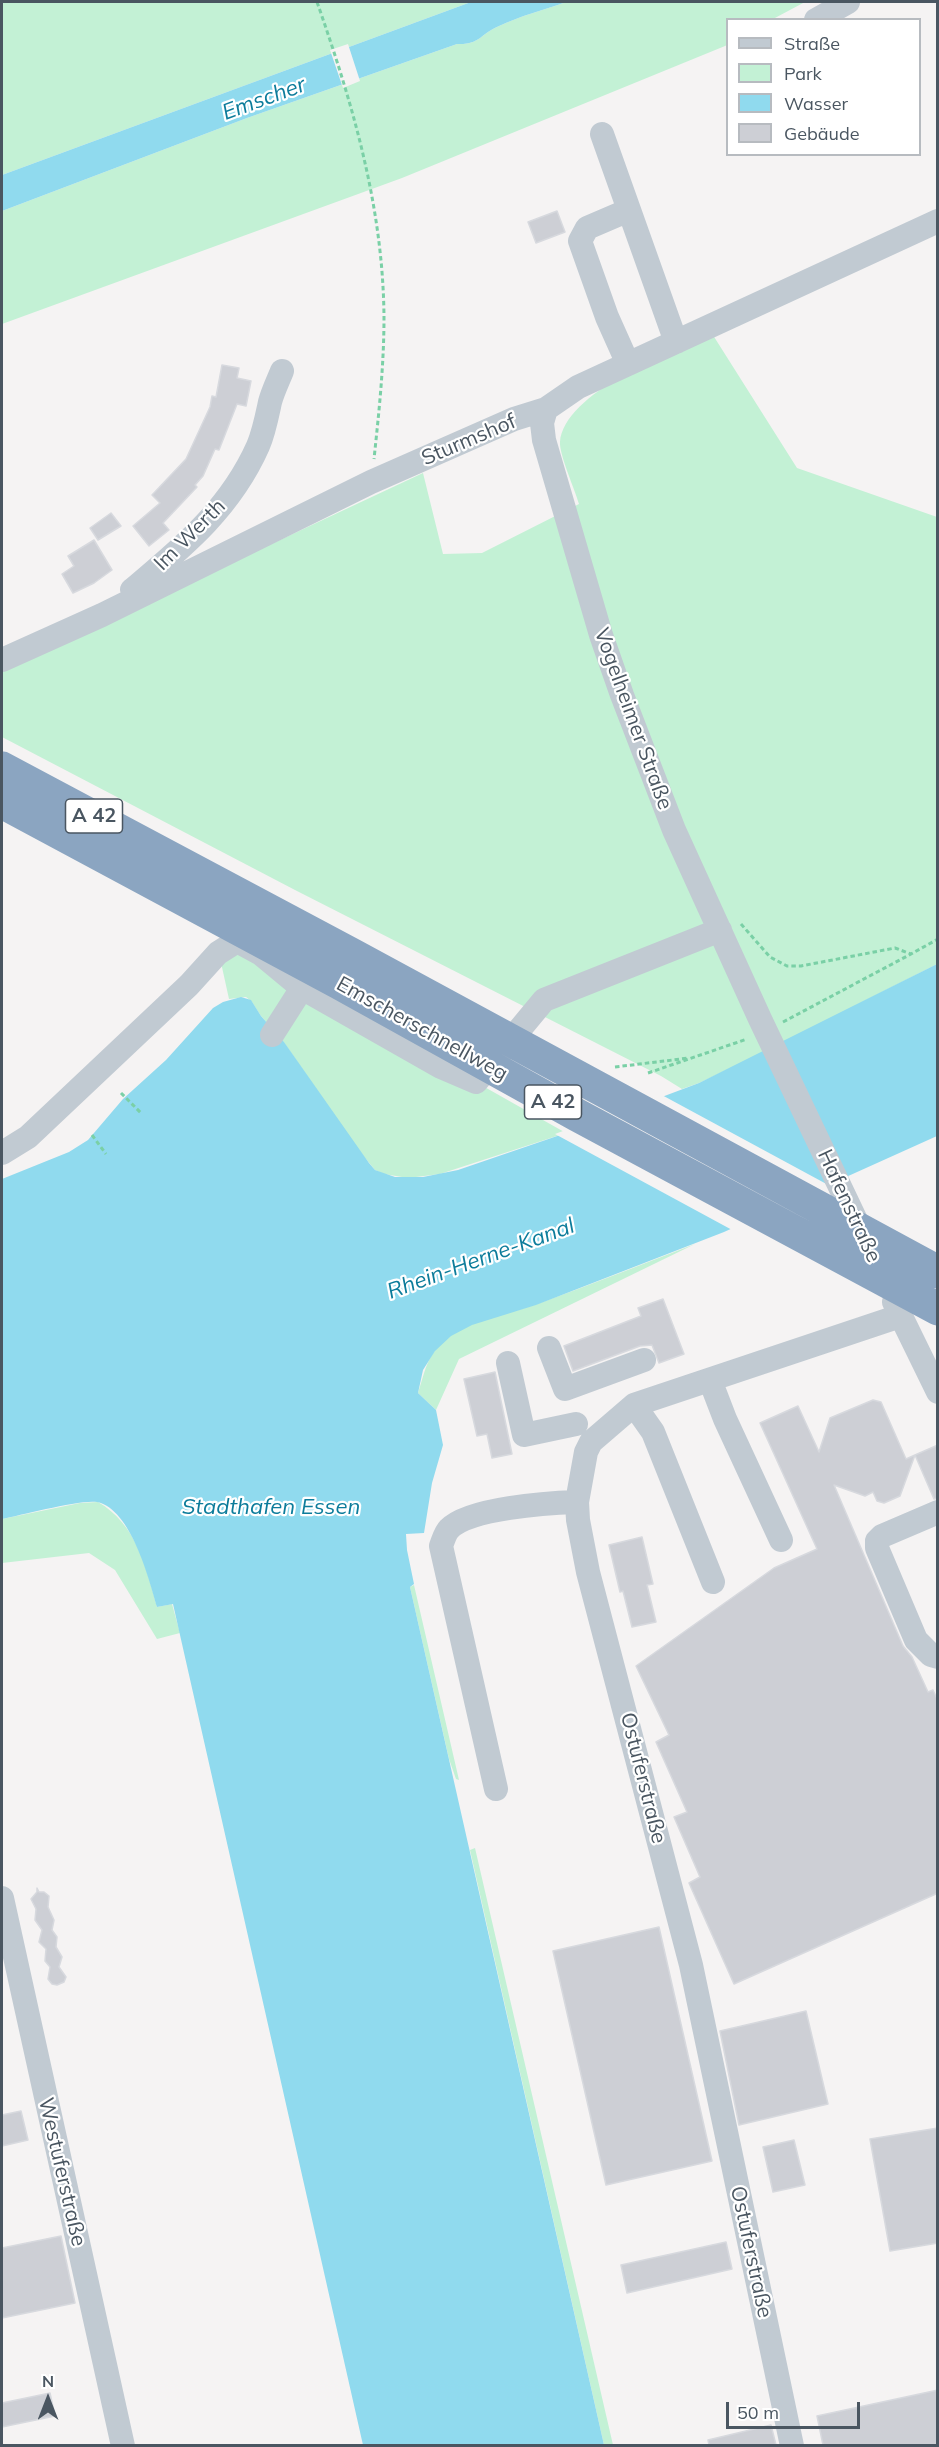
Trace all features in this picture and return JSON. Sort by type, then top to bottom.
[{"type":"highway","name":"Emscherschnellweg","points":[[2,768],[178,878],[577,1115],[938,1309]]},
{"type":"highway","name":"Emscherschnellweg","points":[[2,802],[178,878],[938,1272]]},
{"type":"street","points":[[820,18],[848,2]]},
{"type":"street","points":[[602,134],[676,342]]},
{"type":"street","points":[[628,364],[607,317],[580,241],[587,228],[629,210]]},
{"type":"street","name":"Sturmshof","points":[[2,660],[102,615],[371,482],[514,419],[546,409],[578,387],[938,221]]},
{"type":"street","name":"Im Werth","points":[[102,615],[196,535],[220,510],[244,474],[259,445],[271,399],[282,371]]},
{"type":"street","name":"Vogelheimer Straße","points":[[546,409],[542,423],[544,440],[601,635],[622,695],[674,830],[731,928],[760,1019]]},
{"type":"street","points":[[2,1153],[28,1137],[189,985],[218,953],[237,941],[261,954],[302,988],[441,1067],[476,1082],[544,999],[731,928]]},
{"type":"street","points":[[272,1035],[302,988]]},
{"type":"street","name":"Hafenstraße","points":[[760,1019],[938,1392]]},
{"type":"street","points":[[508,1362],[524,1435],[584,1433],[634,1405],[900,1316]]},
{"type":"street","points":[[549,1348],[584,1433]]},
{"type":"street","points":[[565,1389],[644,1360]]},
{"type":"street","points":[[710,1380],[725,1419],[781,1540]]},
{"type":"street","points":[[634,1405],[653,1432],[713,1582]]},
{"type":"street","name":"Ostuferstraße","points":[[584,1433],[586,1452],[578,1502],[578,1520],[588,1572],[690,1965],[792,2445]]},
{"type":"street","points":[[496,1789],[441,1546],[448,1529],[464,1519],[505,1509],[578,1502]]},
{"type":"street","points":[[938,1512],[882,1536],[877,1541],[877,1548],[916,1640],[931,1655],[938,1657]]},
{"type":"street","name":"Westuferstraße","points":[[2,1898],[123,2445]]},
{"type":"path","points":[[317,2],[355,116],[370,182],[382,285],[384,318],[380,406],[371,482]]},
{"type":"path","points":[[731,928],[773,960],[783,965],[796,967],[895,948],[911,954],[938,939]]},
{"type":"path","points":[[607,1068],[700,1056]]},
{"type":"path","points":[[121,1093],[141,1113]]},
{"type":"path","points":[[92,1136],[106,1154]]},
{"type":"green space","points":[[2,2],[471,2],[2,175]]},
{"type":"green space","points":[[566,2],[805,2],[775,18],[726,18],[725,46],[402,178],[2,324],[2,211],[247,118],[457,44],[471,43],[493,29]]},
{"type":"green space","points":[[711,332],[797,468],[937,517],[937,964],[763,1053],[682,1089],[661,1076],[295,890],[2,737],[2,670],[423,473],[443,554],[482,553],[579,504],[560,448],[566,424],[580,407],[622,376]]},
{"type":"green space","points":[[218,949],[242,950],[566,1133],[440,1174],[408,1178],[375,1170],[356,1147],[283,1041],[252,1002],[246,997],[229,999]]},
{"type":"green space","points":[[695,1244],[459,1359],[436,1410],[418,1393],[432,1354],[443,1341],[461,1329],[557,1297]]},
{"type":"green space","points":[[98,1502],[122,1522],[130,1534],[144,1562],[157,1607],[172,1604],[180,1633],[157,1639],[115,1570],[89,1553],[2,1563],[2,1519],[80,1503]]},
{"type":"green space","points":[[414,1585],[459,1780],[456,1779],[449,1759],[410,1587]]},
{"type":"green space","points":[[475,1848],[613,2445],[604,2445],[470,1850]]},
{"type":"water","name":"Emscher","points":[[471,2],[566,2],[507,22],[471,43],[457,44],[247,118],[2,211],[2,175]]},
{"type":"water","points":[[937,964],[937,1136],[724,1232],[536,1305],[472,1325],[451,1336],[435,1351],[423,1370],[418,1393],[436,1410],[443,1445],[432,1483],[424,1533],[406,1534],[414,1584],[410,1587],[604,2445],[363,2445],[173,1604],[157,1607],[137,1547],[120,1517],[109,1507],[97,1502],[78,1503],[2,1519],[2,1179],[69,1152],[88,1140],[123,1099],[166,1060],[213,1008],[223,1002],[241,997],[251,1000],[261,1016],[284,1042],[375,1170],[395,1177],[423,1177],[458,1170],[566,1133],[699,1083]]},
{"type":"pier","points":[[348,44],[360,81],[343,88],[330,50]]},
{"type":"pier","points":[[660,1094],[832,1187],[734,1231],[555,1134]]},
{"type":"building","points":[[557,211],[565,232],[536,243],[528,222]]},
{"type":"building","points":[[222,365],[239,368],[237,378],[251,381],[246,406],[237,404],[219,450],[215,449],[203,476],[195,485],[197,487],[163,523],[169,530],[149,546],[133,526],[160,503],[152,495],[186,459],[210,407],[212,396],[216,397]]},
{"type":"building","points":[[111,513],[121,526],[98,540],[90,528]]},
{"type":"building","points":[[94,540],[112,570],[94,583],[73,593],[62,574],[74,566],[68,556]]},
{"type":"building","points":[[663,1299],[684,1354],[659,1363],[652,1345],[640,1346],[573,1371],[564,1346],[641,1316],[638,1308]]},
{"type":"building","points":[[495,1372],[512,1454],[492,1458],[487,1434],[477,1436],[464,1379]]},
{"type":"building","points":[[873,1400],[881,1402],[906,1459],[915,1455],[900,1496],[884,1503],[877,1501],[873,1492],[865,1496],[834,1485],[903,1646],[912,1657],[928,1692],[933,1690],[938,1701],[938,1893],[734,1984],[689,1883],[700,1877],[674,1817],[687,1812],[656,1742],[669,1735],[636,1666],[774,1568],[817,1549],[760,1423],[798,1406],[819,1452],[830,1418]]},
{"type":"building","points":[[938,1445],[938,1498],[934,1499],[915,1455]]},
{"type":"building","points":[[642,1537],[653,1584],[647,1585],[656,1622],[632,1627],[623,1591],[620,1592],[609,1545]]},
{"type":"building","points":[[37,1888],[39,1892],[44,1892],[49,1896],[48,1907],[54,1920],[52,1930],[57,1937],[56,1947],[62,1957],[59,1967],[66,1977],[64,1982],[57,1985],[52,1984],[48,1979],[50,1967],[45,1961],[46,1949],[39,1942],[42,1930],[35,1920],[36,1909],[31,1899],[37,1892]]},
{"type":"building","points":[[659,1927],[712,2161],[606,2185],[553,1951]]},
{"type":"building","points":[[806,2011],[828,2104],[739,2125],[720,2031]]},
{"type":"building","points":[[21,2111],[28,2140],[2,2146],[2,2115]]},
{"type":"building","points":[[938,2128],[938,2243],[890,2251],[870,2139]]},
{"type":"building","points":[[794,2140],[805,2185],[773,2192],[763,2147]]},
{"type":"building","points":[[61,2236],[75,2303],[2,2318],[2,2248]]},
{"type":"building","points":[[726,2242],[732,2269],[627,2293],[621,2265]]},
{"type":"building","points":[[938,2390],[938,2445],[823,2445],[817,2416]]},
{"type":"building","points":[[50,2393],[55,2416],[2,2427],[2,2403]]},
{"type":"building","points":[[771,2425],[776,2445],[709,2445],[708,2440]]},
{"type":"water label","name":"Rhein-Herne-Kanal","points":[[481,1259]]},
{"type":"water label","name":"Stadthafen Essen","points":[[271,1507]]}]
